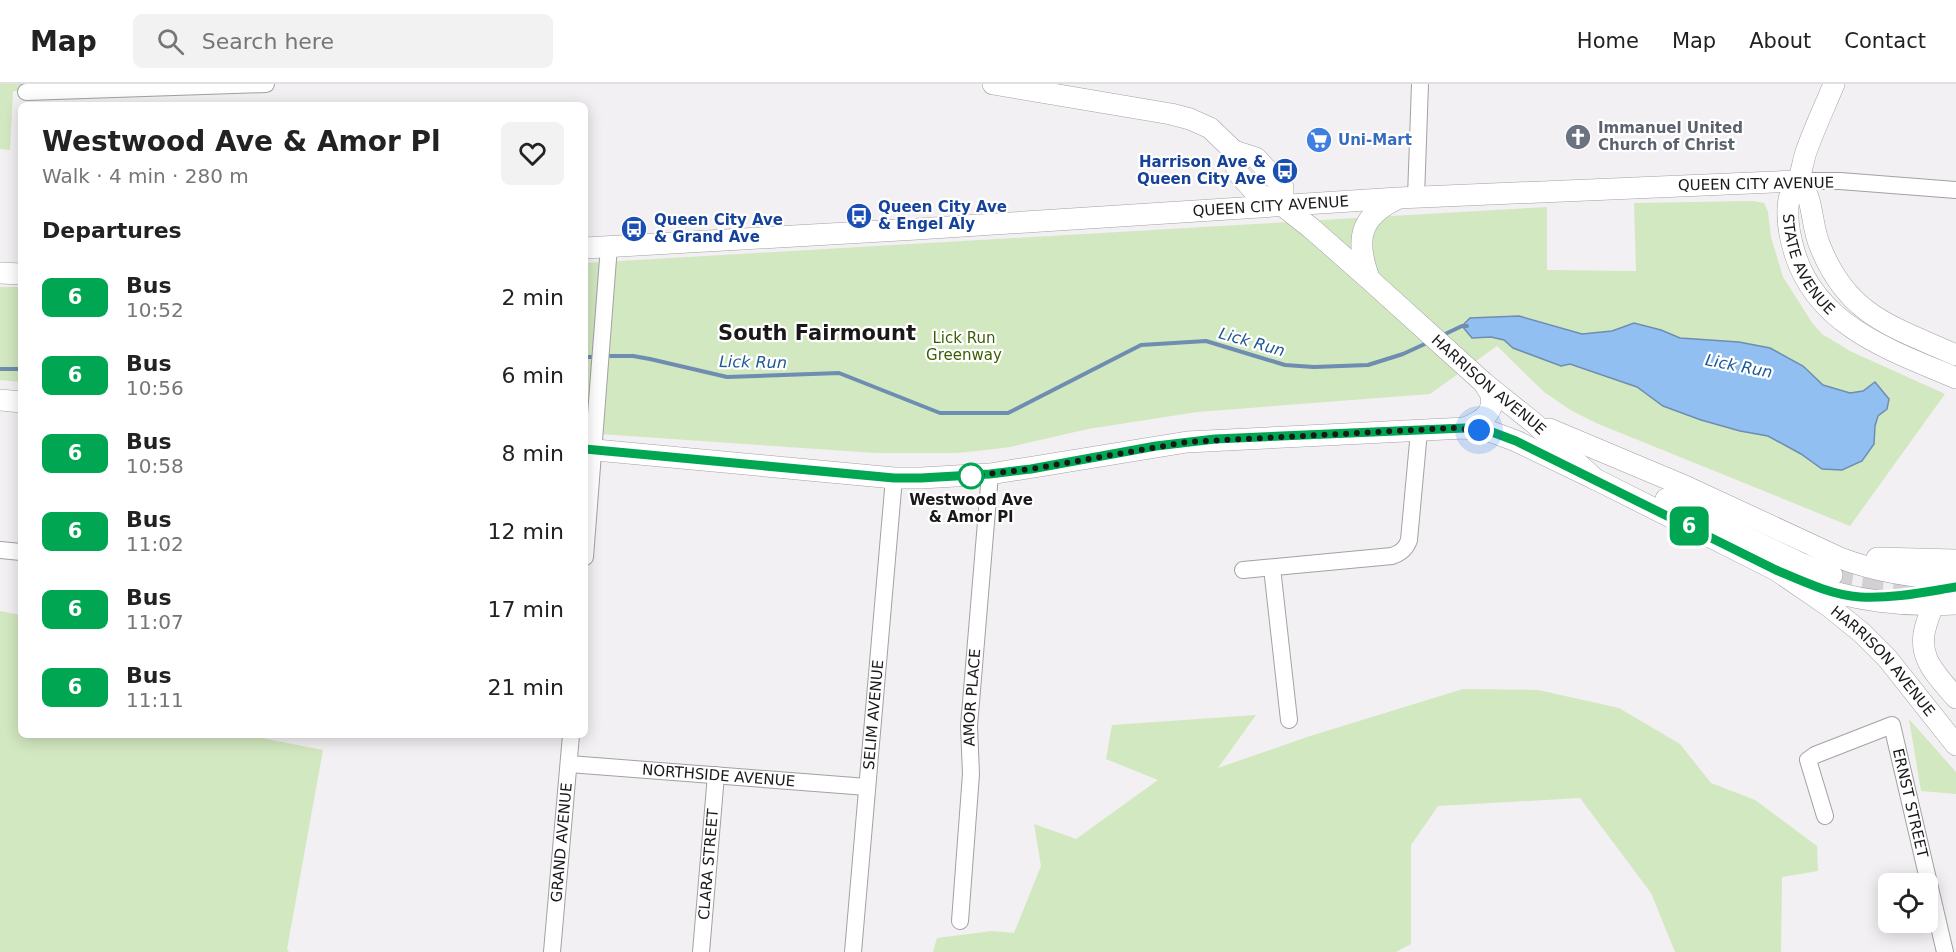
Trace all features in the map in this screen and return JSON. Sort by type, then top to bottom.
[{"type":"main road","points":[[993,84],[1190,119],[1210,128],[1234,151],[1256,158],[1283,187],[1283,206]]},
{"type":"main road","points":[[1798,181],[1809,143],[1834,84]]},
{"type":"main road","name":"QUEEN CITY AVENUE","points":[[588,248],[917,230],[1407,197],[1798,181]]},
{"type":"main road","name":"STATE AVENUE","points":[[1798,181],[1808,197],[1813,226],[1824,257],[1847,291],[1868,313],[1881,322],[1956,356]]},
{"type":"main road","name":"STATE AVENUE","points":[[1798,181],[1789,204],[1793,246],[1804,277],[1823,304],[1852,328],[1880,346],[1956,378]]},
{"type":"main road","points":[[1370,279],[1361,254],[1362,231],[1373,214],[1407,197]]},
{"type":"main road","name":"HARRISON AVENUE","points":[[1283,206],[1370,279],[1484,383],[1534,423],[1595,479],[1776,570],[1830,607],[1878,649],[1956,745]]},
{"type":"main road","points":[[0,273],[18,274]]},
{"type":"main road","points":[[1465,428],[1482,420],[1490,410],[1491,396],[1484,383]]},
{"type":"main road","points":[[0,400],[18,402]]},
{"type":"main road","points":[[1534,423],[1687,487],[1811,545],[1838,562],[1930,578],[1954,589]]},
{"type":"main road","points":[[589,449],[894,478],[921,478],[990,474],[1187,442],[1465,428],[1492,432],[1512,439],[1595,479]]},
{"type":"main road","points":[[1564,451],[1800,562],[1956,560]]},
{"type":"main road","points":[[1776,570],[1810,584],[1894,603],[1932,605],[1954,589]]},
{"type":"main road","points":[[1851,595],[1920,593],[1954,589]]},
{"type":"main road","points":[[1932,605],[1923,639],[1923,651],[1933,670],[1956,698]]},
{"type":"street","points":[[26,92],[266,84]]},
{"type":"street","points":[[1407,197],[1420,84]]},
{"type":"street","name":"QUEEN CITY AVENUE","points":[[1798,181],[1840,181],[1956,190]]},
{"type":"street","points":[[588,476],[609,246]]},
{"type":"street","points":[[1243,570],[1392,556],[1403,550],[1409,540],[1420,429]]},
{"type":"street","name":"AMOR PLACE","points":[[960,921],[971,774],[969,726],[990,474]]},
{"type":"street","name":"SELIM AVENUE","points":[[853,952],[894,478]]},
{"type":"street","points":[[0,550],[18,552]]},
{"type":"street","points":[[1272,568],[1289,720]]},
{"type":"street","name":"ERNST STREET","points":[[1825,816],[1808,760],[1815,755],[1892,724],[1945,952]]},
{"type":"street","name":"GRAND AVENUE","points":[[552,952],[571,738]]},
{"type":"street","name":"NORTHSIDE AVENUE","points":[[569,764],[867,787]]},
{"type":"street","name":"CLARA STREET","points":[[701,952],[716,775]]},
{"type":"green space","points":[[0,84],[137,84],[137,88],[13,91],[10,150],[0,149]]},
{"type":"green space","name":"Lick Run Greenway","points":[[1752,201],[1764,203],[1783,277],[1822,334],[1850,351],[1945,394],[1850,526],[1596,423],[1572,411],[1544,392],[1497,346],[1430,394],[1197,412],[1088,429],[1010,447],[957,453],[876,453],[588,433],[588,263],[1547,207],[1547,270],[1636,271],[1634,203]]},
{"type":"green space","points":[[0,287],[18,287],[18,382],[0,380]]},
{"type":"green space","points":[[0,611],[18,614],[18,738],[261,738],[323,750],[287,949],[289,952],[0,952]]},
{"type":"green space","points":[[1463,689],[1538,690],[1619,708],[1680,744],[1711,783],[1755,800],[1817,846],[1818,871],[1782,877],[1781,952],[1675,952],[1651,893],[1580,798],[1438,806],[1411,845],[1411,944],[1396,952],[933,952],[937,938],[992,931],[1014,933],[1041,866],[1034,824],[1076,839],[1158,780],[1106,759],[1112,725],[1256,715],[1218,768],[1307,737]]},
{"type":"green space","points":[[1909,719],[1956,772],[1956,794],[1921,791]]},
{"type":"water","points":[[1519,316],[1582,334],[1612,331],[1634,323],[1680,338],[1739,342],[1770,348],[1803,366],[1823,385],[1850,393],[1863,391],[1875,382],[1889,399],[1887,409],[1878,416],[1874,444],[1862,461],[1842,470],[1822,469],[1801,454],[1768,436],[1701,420],[1663,406],[1637,387],[1570,364],[1561,366],[1513,348],[1504,340],[1491,337],[1472,338],[1462,326],[1470,318]]},
{"type":"waterway","name":"Lick Run","points":[[1441,336],[1467,326]]},
{"type":"waterway","name":"Lick Run","points":[[604,356],[633,356],[727,377],[839,373],[940,413],[1008,413],[1141,345],[1206,341],[1285,365],[1314,367],[1368,365],[1403,354],[1429,342]]},
{"type":"waterway","name":"Lick Run","points":[[588,357],[596,357]]},
{"type":"waterway","name":"Lick Run","points":[[0,369],[18,369]]},
{"type":"tunnel","points":[[1832,575],[1878,582],[1925,583]]},
{"type":"bus line","name":"6","points":[[588,449],[894,478],[921,478],[1011,472],[1156,446],[1215,439],[1465,428],[1492,432],[1516,441],[1776,570],[1810,584],[1860,597],[1894,596],[1956,587]]},
{"type":"place","name":"Immanuel United Church of Christ","points":[[1578,137]]},
{"type":"place","name":"Uni-Mart","points":[[1319,140]]},
{"type":"place","name":"Harrison Ave & Queen City Ave","points":[[1285,171]]},
{"type":"place","name":"Queen City Ave & Engel Aly","points":[[859,216]]},
{"type":"place","name":"Queen City Ave & Grand Ave","points":[[634,229]]},
{"type":"place","name":"Westwood Ave & Amor Pl","points":[[971,476]]},
{"type":"district","name":"South Fairmount","points":[[817,333]]},
{"type":"route","points":[[971,476],[1031,469],[1156,446],[1215,439],[1453,428],[1479,430]]}]
